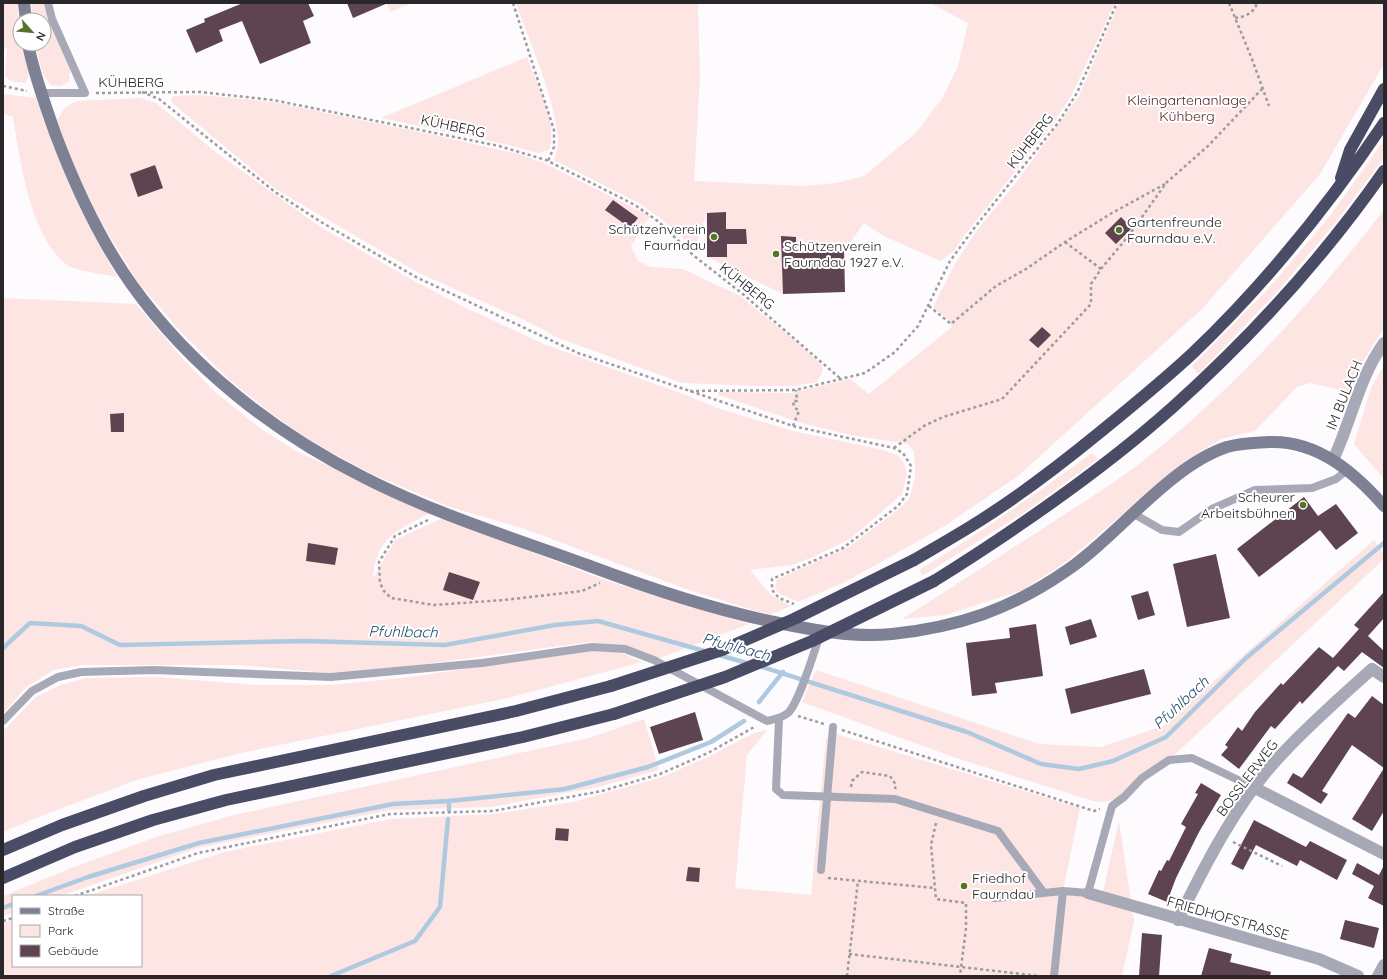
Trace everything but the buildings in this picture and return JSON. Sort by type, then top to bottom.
[{"type":"highway","points":[[1337,190],[1350,150],[1384,89]]},
{"type":"highway","points":[[3,850],[62,825],[214,775],[516,711],[611,686],[722,650],[794,619],[914,560],[981,520],[1035,483],[1142,398],[1193,352],[1244,301],[1304,232],[1337,190],[1384,123]]},
{"type":"highway","points":[[3,878],[82,845],[153,820],[226,800],[295,784],[523,737],[614,714],[725,677],[812,641],[934,581],[996,542],[1052,504],[1136,439],[1173,407],[1250,332],[1290,288],[1329,243],[1384,171]]},
{"type":"highway","points":[[1372,188],[1384,179]]},
{"type":"street","points":[[30,52],[41,93],[69,172],[98,231],[132,285],[173,335],[225,387],[304,445],[366,479],[444,512],[617,576],[742,615],[821,632],[890,634],[987,615],[1019,600],[1069,569],[1196,462],[1226,448],[1246,444],[1280,442],[1308,448],[1333,460],[1348,470],[1384,506]]},
{"type":"street","name":"IM BULACH","points":[[1333,460],[1344,437],[1361,384],[1384,343]]},
{"type":"street","name":"BOSSLERWEG","points":[[1178,920],[1214,848],[1255,788],[1283,753],[1372,669],[1384,677]]},
{"type":"street","points":[[1255,788],[1384,854]]},
{"type":"street","name":"FRIEDHOFSTRASSE","points":[[1088,893],[1178,920],[1319,958],[1358,976]]},
{"type":"street","points":[[1378,976],[1384,965]]},
{"type":"lane","points":[[41,93],[85,93],[52,19],[48,3]]},
{"type":"lane","points":[[1134,514],[1162,530],[1179,532],[1212,509],[1255,490],[1312,488],[1336,479],[1348,470]]},
{"type":"lane","points":[[3,721],[32,691],[58,677],[81,672],[154,670],[331,677],[482,663],[592,646],[625,649],[654,660],[767,720],[779,718],[788,713],[801,690],[821,632]]},
{"type":"lane","points":[[779,718],[776,789],[783,795],[895,799],[998,831],[1044,893]]},
{"type":"lane","points":[[821,870],[833,727]]},
{"type":"lane","points":[[995,898],[1063,891],[1088,893],[1112,806],[1124,797],[1142,778],[1169,760],[1192,758],[1255,788]]},
{"type":"lane","points":[[1054,976],[1063,891]]},
{"type":"path","points":[[513,3],[554,130],[554,147],[548,161]]},
{"type":"path","name":"KÜHBERG","points":[[85,93],[200,92],[274,100],[499,146],[548,161],[635,205],[659,222],[693,255],[744,295],[842,380],[865,373],[895,352],[918,326],[950,261],[1058,123],[1077,93],[1117,3]]},
{"type":"path","points":[[1229,3],[1269,106]]},
{"type":"path","points":[[1235,18],[1244,17],[1255,9],[1257,3]]},
{"type":"path","points":[[3,86],[41,93]]},
{"type":"path","points":[[894,448],[924,426],[943,417],[1002,399],[1091,304],[1091,284],[1166,184],[1208,146],[1262,89]]},
{"type":"path","points":[[142,92],[159,99],[275,192],[321,222],[416,277],[578,353],[792,426],[894,448],[903,453],[911,466],[907,494],[898,506],[843,548],[772,579]]},
{"type":"path","points":[[929,306],[951,324],[996,286],[1026,269],[1065,242],[1112,213],[1166,184]]},
{"type":"path","points":[[1065,242],[1101,269]]},
{"type":"path","points":[[688,391],[796,390],[842,380]]},
{"type":"path","points":[[792,426],[800,411],[794,407],[793,401],[797,400],[796,390]]},
{"type":"path","points":[[444,512],[395,536],[379,562],[380,583],[384,592],[391,598],[434,605],[504,600],[582,591],[617,576]]},
{"type":"path","points":[[788,713],[1094,811],[1112,806]]},
{"type":"path","points":[[78,895],[198,853],[390,814],[493,811],[602,790],[660,774],[708,753],[767,720]]},
{"type":"path","points":[[850,798],[852,781],[862,772],[890,776],[896,785],[895,799]]},
{"type":"path","points":[[938,813],[931,845],[936,899],[966,903],[962,967],[960,976]]},
{"type":"path","points":[[1222,837],[1282,866]]},
{"type":"path","points":[[821,870],[820,877],[935,888]]},
{"type":"path","points":[[847,976],[858,881]]},
{"type":"path","points":[[849,954],[1038,976]]},
{"type":"green space","points":[[3,3],[18,3],[18,12],[12,12],[12,52],[26,52],[29,74],[25,83],[11,81],[5,76],[7,47],[3,52]]},
{"type":"green space","points":[[31,3],[45,3],[47,12],[32,12]]},
{"type":"green space","points":[[386,3],[412,3],[390,12]]},
{"type":"green space","points":[[516,3],[698,3],[700,77],[694,181],[804,186],[836,183],[864,176],[916,133],[943,97],[958,66],[968,23],[930,3],[1115,3],[1072,94],[1053,124],[953,252],[940,261],[884,236],[864,223],[845,250],[845,292],[783,294],[707,257],[706,214],[695,249],[663,220],[639,203],[554,160],[558,142],[552,106],[547,88]]},
{"type":"green space","name":"Kleingartenanlage Kühberg","points":[[1119,3],[1384,3],[1384,64],[1320,174],[1203,308],[1018,476],[943,527],[845,582],[798,602],[780,594],[775,589],[777,580],[849,547],[900,508],[909,499],[915,478],[914,452],[908,444],[850,435],[798,422],[719,395],[718,392],[792,393],[850,379],[869,394],[952,327],[948,319],[933,307],[955,264],[978,229],[1015,184],[1079,96]]},
{"type":"green space","points":[[52,30],[70,70],[69,82],[60,86],[51,85],[42,71],[38,52],[52,52]]},
{"type":"green space","points":[[527,57],[541,90],[549,116],[551,140],[549,150],[538,153],[504,144],[381,118]]},
{"type":"green space","points":[[3,94],[36,98],[62,167],[117,277],[70,267],[54,252],[44,236],[29,197],[23,175],[13,117],[3,114]]},
{"type":"green space","points":[[201,95],[273,102],[430,134],[522,155],[544,163],[650,216],[631,246],[638,261],[651,267],[683,269],[740,296],[798,343],[822,365],[823,371],[817,382],[794,386],[682,383],[556,337],[533,324],[419,273],[277,190],[171,102],[173,96]]},
{"type":"green space","points":[[140,98],[156,103],[218,154],[319,226],[414,281],[464,307],[546,345],[691,397],[717,408],[793,431],[883,450],[897,455],[904,463],[907,474],[902,494],[850,539],[813,557],[792,565],[750,570],[771,595],[791,606],[769,615],[686,589],[525,529],[450,507],[370,473],[311,441],[272,414],[231,381],[180,331],[138,282],[101,222],[77,172],[57,121],[64,108],[77,101]]},
{"type":"green space","points":[[1384,140],[1384,158],[1336,222],[1277,292],[1198,374],[1192,366],[1269,288],[1330,216]]},
{"type":"green space","points":[[1384,210],[1384,328],[1361,364],[1349,392],[1310,383],[1297,387],[1255,431],[1221,439],[1198,453],[1164,479],[1067,561],[1023,590],[946,615],[902,619],[1113,483],[1137,466],[1181,430],[1244,371],[1274,340],[1331,276]]},
{"type":"green space","points":[[3,298],[136,304],[182,358],[216,393],[261,429],[296,451],[430,513],[398,530],[390,537],[379,553],[373,579],[395,540],[443,518],[602,579],[749,624],[657,659],[628,647],[590,642],[410,666],[330,673],[240,665],[81,665],[54,670],[26,687],[3,714]]},
{"type":"green space","points":[[1384,366],[1384,479],[1354,444],[1372,385]]},
{"type":"green space","points":[[1092,453],[1098,459],[1019,516],[922,576],[919,570],[1028,499]]},
{"type":"green space","points":[[1374,540],[1384,554],[1384,559],[1169,760],[1124,797],[1104,802],[1093,801],[959,759],[802,702],[816,670],[1039,744],[1101,747],[1163,726]]},
{"type":"green space","points":[[592,649],[622,653],[642,662],[508,698],[241,753],[136,780],[3,832],[3,731],[36,697],[61,685],[86,678],[156,677],[257,685],[331,685],[412,677]]},
{"type":"green space","points":[[644,719],[659,770],[598,787],[491,807],[390,810],[197,848],[64,895],[12,895],[12,913],[3,916],[3,896],[74,867],[156,837],[234,815],[589,738]]},
{"type":"green space","points":[[767,730],[747,755],[735,888],[811,895],[826,738],[836,734],[1080,808],[1063,891],[1102,896],[1119,821],[1134,921],[1122,976],[3,976],[3,923],[12,920],[12,967],[142,967],[142,895],[89,895],[225,852],[390,819],[494,814],[573,802],[662,777],[708,757],[754,733]]},
{"type":"waterway","name":"Pfuhlbach","points":[[759,666],[967,732],[1041,764],[1079,769],[1113,761],[1166,737],[1246,658],[1384,543]]},
{"type":"waterway","name":"Pfuhlbach","points":[[3,648],[30,623],[81,626],[120,645],[305,641],[445,645],[555,625],[598,621],[708,652]]},
{"type":"waterway","name":"Pfuhlbach","points":[[719,655],[750,664]]},
{"type":"waterway","points":[[759,702],[783,672]]},
{"type":"waterway","points":[[39,895],[88,877],[199,843],[393,804],[449,801],[565,789],[648,767],[711,742],[744,721]]},
{"type":"waterway","points":[[449,801],[449,810]]},
{"type":"waterway","points":[[331,976],[415,941],[440,907],[448,819]]},
{"type":"waterway","points":[[3,908],[12,904]]},
{"type":"place","name":"Gartenfreunde Faurndau e.V.","points":[[1119,230]]},
{"type":"place","name":"Schützenverein Faurndau","points":[[714,237]]},
{"type":"place","name":"Schützenverein Faurndau 1927 e.V.","points":[[776,254]]},
{"type":"place","name":"Scheurer Arbeitsbühnen","points":[[1303,505]]},
{"type":"place","name":"Friedhof Faurndau","points":[[964,886]]}]
